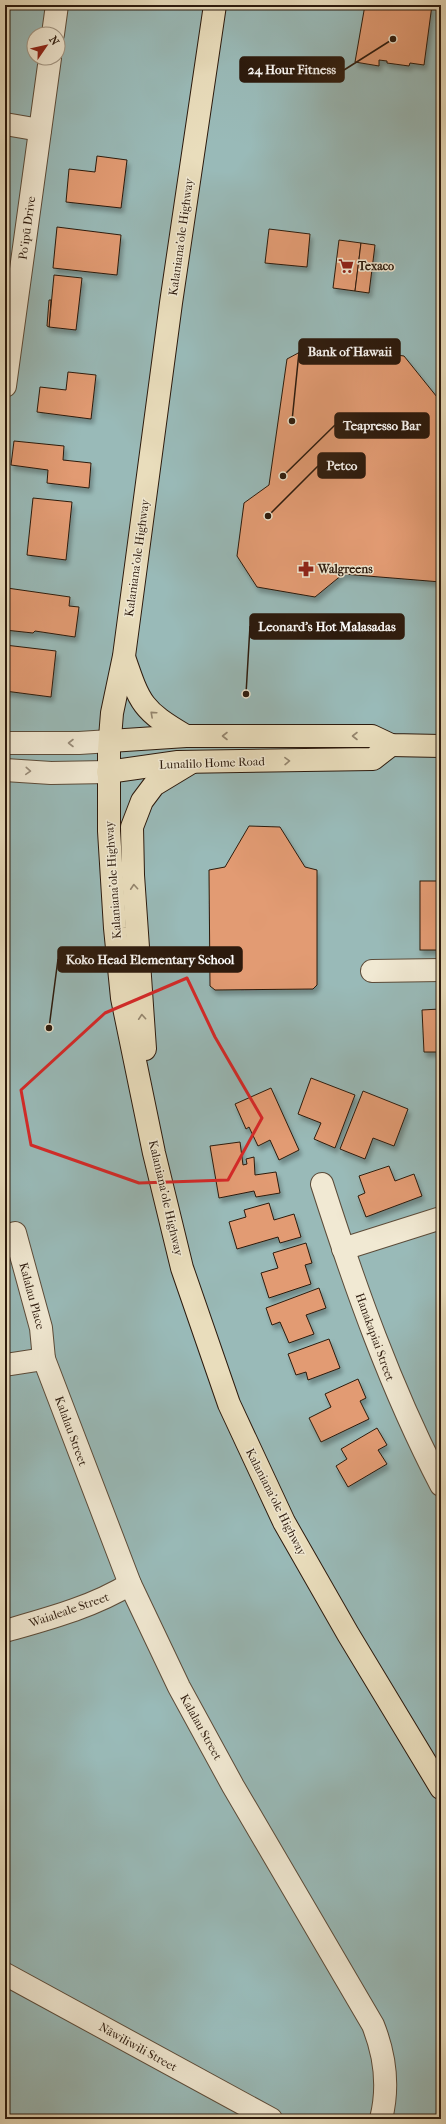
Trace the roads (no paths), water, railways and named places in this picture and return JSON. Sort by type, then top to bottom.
[{"type":"main road","name":"Kalaniana’ole Highway","points":[[215,5],[171,303],[124,656],[112,713],[108,772],[110,855],[122,998],[154,1153],[182,1268],[229,1404],[284,1522],[348,1634],[441,1788]]},
{"type":"main road","points":[[124,656],[141,702],[159,720],[186,736]]},
{"type":"main road","points":[[110,741],[186,736],[372,736],[391,745],[441,746]]},
{"type":"main road","name":"Lunalilo Home Road","points":[[108,772],[178,762],[373,759],[391,745]]},
{"type":"main road","points":[[154,1153],[142,1023],[132,826],[142,801],[154,785],[192,762]]},
{"type":"street","points":[[54,26],[57,5]]},
{"type":"street","name":"Po‘ipū Drive","points":[[5,386],[49,66]]},
{"type":"street","points":[[5,124],[40,130]]},
{"type":"street","points":[[5,743],[79,743],[110,741]]},
{"type":"street","name":"Lunalilo Home Road","points":[[5,770],[51,773],[108,772]]},
{"type":"street","points":[[372,971],[441,970]]},
{"type":"street","name":"Hanakapiai Street","points":[[322,1184],[343,1249],[390,1378],[412,1427],[441,1485]]},
{"type":"street","points":[[343,1249],[441,1218]]},
{"type":"street","name":"Kalalau Place","points":[[15,1233],[41,1328],[44,1359]]},
{"type":"street","points":[[5,1365],[44,1359]]},
{"type":"street","name":"Kalalau Street","points":[[44,1359],[130,1584],[179,1687],[233,1786],[373,2025],[381,2046],[385,2069],[385,2092],[381,2119]]},
{"type":"street","name":"Waialeale Street","points":[[5,1630],[40,1621],[113,1595],[130,1584]]},
{"type":"street","name":"Nāwiliwili Street","points":[[5,1974],[271,2119]]},
{"type":"water","points":[[5,5],[441,5],[441,2119],[5,2119]]},
{"type":"place","name":"24 Hour Fitness","points":[[393,39]]},
{"type":"place","name":"Texaco","points":[[346,266]]},
{"type":"place","name":"Bank of Hawaii","points":[[292,421]]},
{"type":"place","name":"Teapresso Bar","points":[[283,476]]},
{"type":"place","name":"Petco","points":[[268,516]]},
{"type":"place","name":"Walgreens","points":[[306,569]]},
{"type":"place","name":"Leonard’s Hot Malasadas","points":[[246,694]]},
{"type":"place","name":"Koko Head Elementary School","points":[[49,1028]]}]
